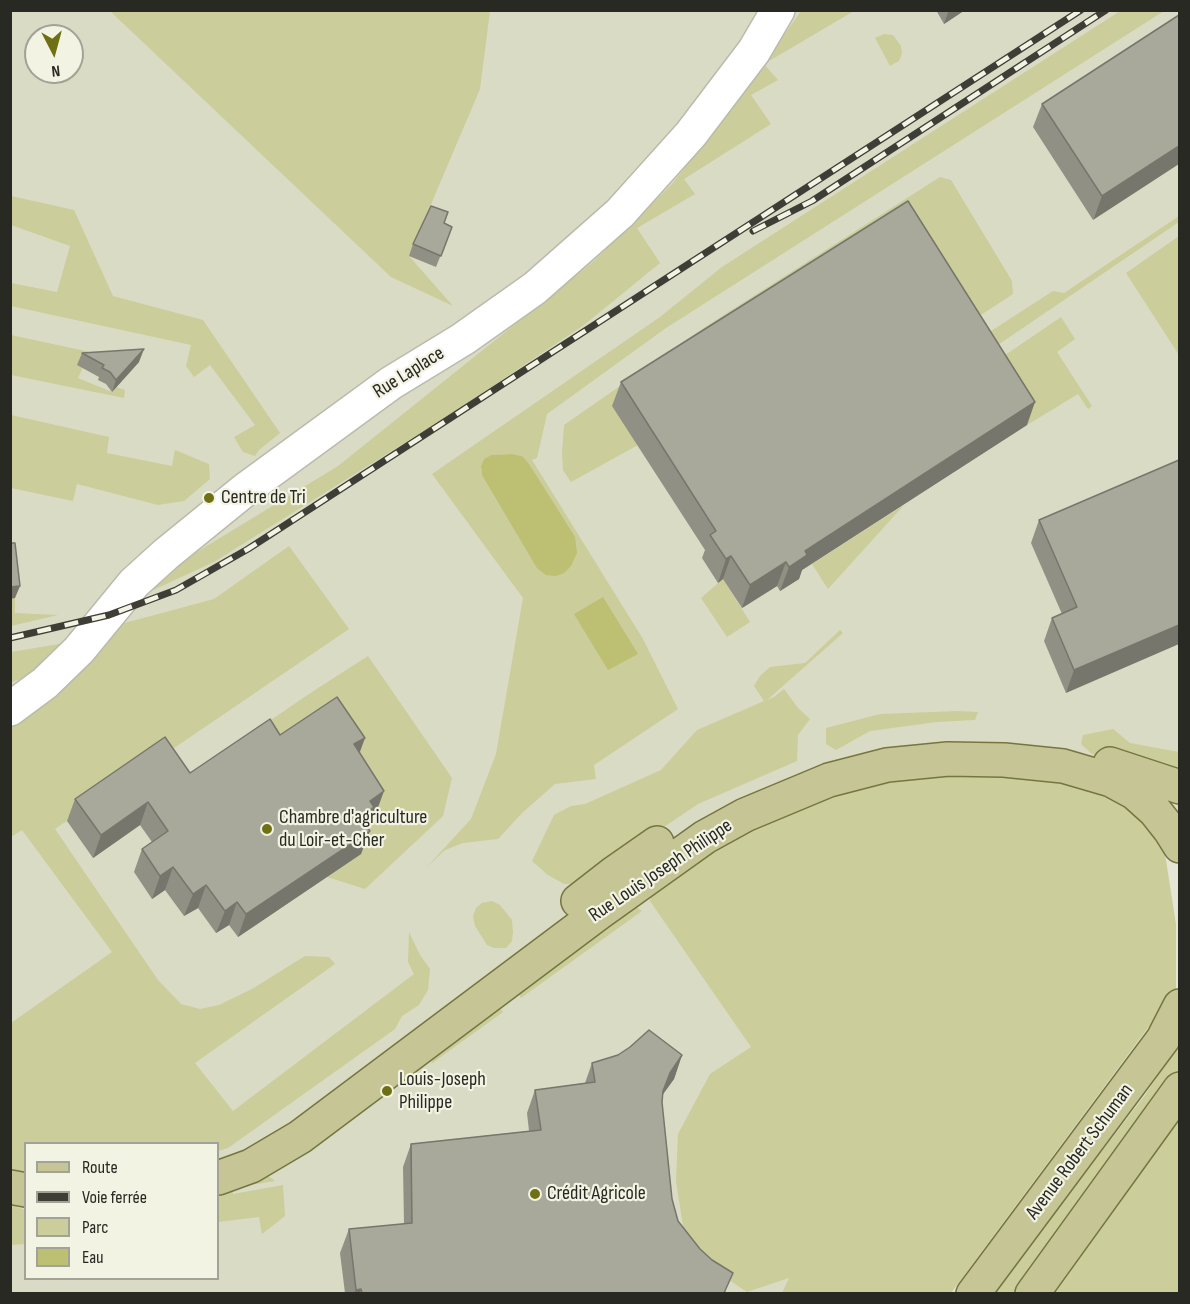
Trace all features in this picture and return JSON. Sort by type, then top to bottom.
[{"type":"main road","name":"Rue Louis Joseph Philippe","points":[[219,1160],[237,1151],[293,1115],[614,873],[680,828],[755,787],[818,764],[882,746],[938,740],[990,740],[1015,742],[1093,758],[1179,787]]},
{"type":"main road","name":"Rue Louis Joseph Philippe","points":[[219,1178],[251,1166],[300,1137],[600,912],[705,837],[745,815],[829,780],[887,765],[948,759],[1004,760],[1063,766],[1111,780],[1135,793],[1155,811],[1179,846]]},
{"type":"main road","name":"Avenue Robert Schuman","points":[[973,1293],[1163,1040],[1179,1006]]},
{"type":"main road","points":[[1032,1293],[1179,1089]]},
{"type":"street","name":"Rue Laplace","points":[[10,709],[45,683],[79,650],[134,583],[246,489],[391,382],[463,339],[535,288],[620,213],[691,134],[754,51],[778,10]]},
{"type":"shaded area","points":[[10,11],[1179,11],[1179,861],[1135,820],[913,1293],[11,1293]]},
{"type":"green space","points":[[110,11],[490,11],[480,89],[409,256],[453,306],[391,277]]},
{"type":"green space","points":[[801,11],[854,11],[764,64],[778,80],[751,95],[771,124],[684,179],[695,194],[637,228],[660,263],[584,325],[454,412],[214,562],[138,597],[156,577],[338,466],[594,261],[672,184],[741,96]]},
{"type":"green space","points":[[1120,11],[1164,11],[666,328],[547,414],[537,458],[532,460],[643,639],[678,709],[594,765],[596,779],[555,784],[522,813],[498,839],[463,843],[445,850],[426,868],[471,819],[496,754],[523,598],[432,474],[660,317],[722,267]],"holes":[[[491,455],[522,456],[482,475],[481,466],[484,459]]]},
{"type":"green space","points":[[884,34],[893,35],[901,46],[902,54],[899,61],[890,66],[875,38]]},
{"type":"green space","points":[[940,177],[951,180],[1012,281],[1013,294],[964,326],[613,405],[638,445],[571,482],[563,470],[564,425],[705,327]]},
{"type":"green space","points":[[11,196],[74,210],[113,296],[203,320],[280,433],[255,456],[243,452],[234,437],[255,425],[210,365],[194,377],[186,366],[191,345],[11,306],[11,283],[57,292],[70,246],[11,225]]},
{"type":"green space","points":[[1179,216],[1179,222],[983,355],[974,342],[1053,291],[1064,293]]},
{"type":"green space","points":[[1179,236],[1179,355],[1126,273]]},
{"type":"green space","points":[[1061,317],[1075,339],[1057,352],[1092,406],[1088,409],[1078,394],[1027,425],[989,366]]},
{"type":"green space","points":[[11,335],[90,352],[78,378],[112,392],[116,387],[125,390],[124,398],[11,375]]},
{"type":"green space","points":[[11,415],[109,437],[107,453],[172,466],[175,450],[209,464],[210,479],[184,501],[158,505],[77,484],[73,501],[11,488]]},
{"type":"green space","points":[[904,505],[828,589],[812,564]]},
{"type":"green space","points":[[289,546],[349,629],[55,829],[158,980],[181,1004],[200,1009],[219,1005],[252,989],[305,956],[329,957],[335,964],[195,1063],[233,1111],[414,974],[408,962],[409,932],[430,969],[428,990],[419,1005],[402,1016],[395,1029],[228,1148],[219,1151],[219,1142],[24,1142],[24,1175],[11,1172],[11,1023],[112,952],[22,830],[11,837],[11,722],[121,624],[214,599]]},
{"type":"green space","points":[[723,579],[750,622],[727,637],[701,598]]},
{"type":"green space","points":[[15,598],[15,613],[58,615],[11,626],[10,599]]},
{"type":"green space","points":[[840,630],[843,633],[767,700],[784,689],[798,708],[810,719],[798,735],[797,761],[698,804],[615,860],[587,884],[564,884],[548,875],[532,861],[554,815],[571,806],[585,804],[661,770],[697,730],[764,701],[754,686],[760,676],[770,667],[805,663]]},
{"type":"green space","points":[[65,643],[32,676],[11,682],[11,652]]},
{"type":"green space","points":[[368,656],[452,778],[443,816],[365,889],[327,877],[362,824],[376,813],[175,785]]},
{"type":"green space","points":[[978,712],[975,720],[937,722],[870,731],[836,750],[826,744],[826,728],[880,714]]},
{"type":"green space","points":[[1113,729],[1130,743],[1179,752],[1179,774],[1158,775],[1092,754],[1081,744],[1083,735]]},
{"type":"green space","points":[[959,765],[1070,776],[1125,800],[1151,825],[1165,854],[1176,924],[1176,990],[951,1293],[782,1293],[789,1278],[747,1292],[704,1263],[685,1239],[676,1181],[678,1134],[710,1074],[751,1047],[650,901],[653,891],[727,831],[845,784]]},
{"type":"green space","points":[[492,901],[500,905],[512,920],[512,941],[506,948],[494,948],[487,945],[475,926],[473,916],[476,908],[482,903]]},
{"type":"green space","points":[[636,907],[642,911],[521,998],[515,987],[608,918]]},
{"type":"green space","points":[[497,1004],[503,1012],[431,1064],[434,1056]]},
{"type":"green space","points":[[1179,1044],[1179,1070],[1018,1293],[992,1294],[1145,1095]]},
{"type":"green space","points":[[1179,1112],[1179,1293],[1049,1293]]},
{"type":"green space","points":[[264,1173],[275,1181],[232,1188],[233,1194],[283,1185],[285,1216],[262,1234],[259,1217],[219,1222],[219,1191]]},
{"type":"green space","points":[[11,1205],[24,1210],[24,1244],[11,1245]]},
{"type":"water","points":[[491,455],[522,456],[529,464],[575,537],[577,553],[571,566],[564,573],[556,576],[546,575],[537,568],[482,475],[481,466],[484,459]]},
{"type":"water","points":[[603,597],[638,654],[608,670],[574,614]]},
{"type":"building","points":[[1179,15],[1179,146],[1102,196],[1042,104]]},
{"type":"building","points":[[908,201],[1035,402],[805,551],[807,555],[789,567],[786,562],[750,585],[731,556],[726,559],[710,535],[716,531],[621,382]]},
{"type":"building","points":[[431,206],[448,212],[444,223],[452,227],[441,256],[413,244]]},
{"type":"building","points":[[144,349],[116,380],[110,372],[102,368],[104,365],[82,353]]},
{"type":"building","points":[[1179,460],[1179,625],[1074,670],[1052,618],[1077,607],[1039,520]]},
{"type":"building","points":[[10,543],[15,543],[20,586],[10,587]]},
{"type":"building","name":"Chambre d'agriculture du Loir-et-Cher","points":[[337,697],[365,738],[354,744],[384,791],[370,801],[374,807],[360,818],[370,831],[246,914],[237,902],[225,911],[206,885],[193,894],[173,867],[160,876],[142,849],[168,831],[148,802],[101,835],[75,799],[165,737],[190,773],[270,719],[280,735]]},
{"type":"building","name":"Crédit Agricole","points":[[649,1030],[682,1055],[670,1073],[663,1091],[662,1102],[672,1199],[678,1221],[700,1249],[712,1260],[733,1273],[724,1293],[362,1293],[361,1289],[356,1290],[349,1229],[412,1223],[411,1144],[541,1130],[535,1090],[595,1082],[592,1063],[618,1055]]},
{"type":"railway","points":[[10,638],[109,615],[176,590],[248,549],[1081,10]]},
{"type":"railway","points":[[753,231],[812,201],[1106,10]]},
{"type":"place","name":"Centre de Tri","points":[[209,498]]},
{"type":"place","name":"Chambre d'agriculture du Loir-et-Cher","points":[[267,829]]},
{"type":"place","name":"Louis-Joseph Philippe","points":[[387,1091]]},
{"type":"place","name":"Crédit Agricole","points":[[535,1194]]}]
